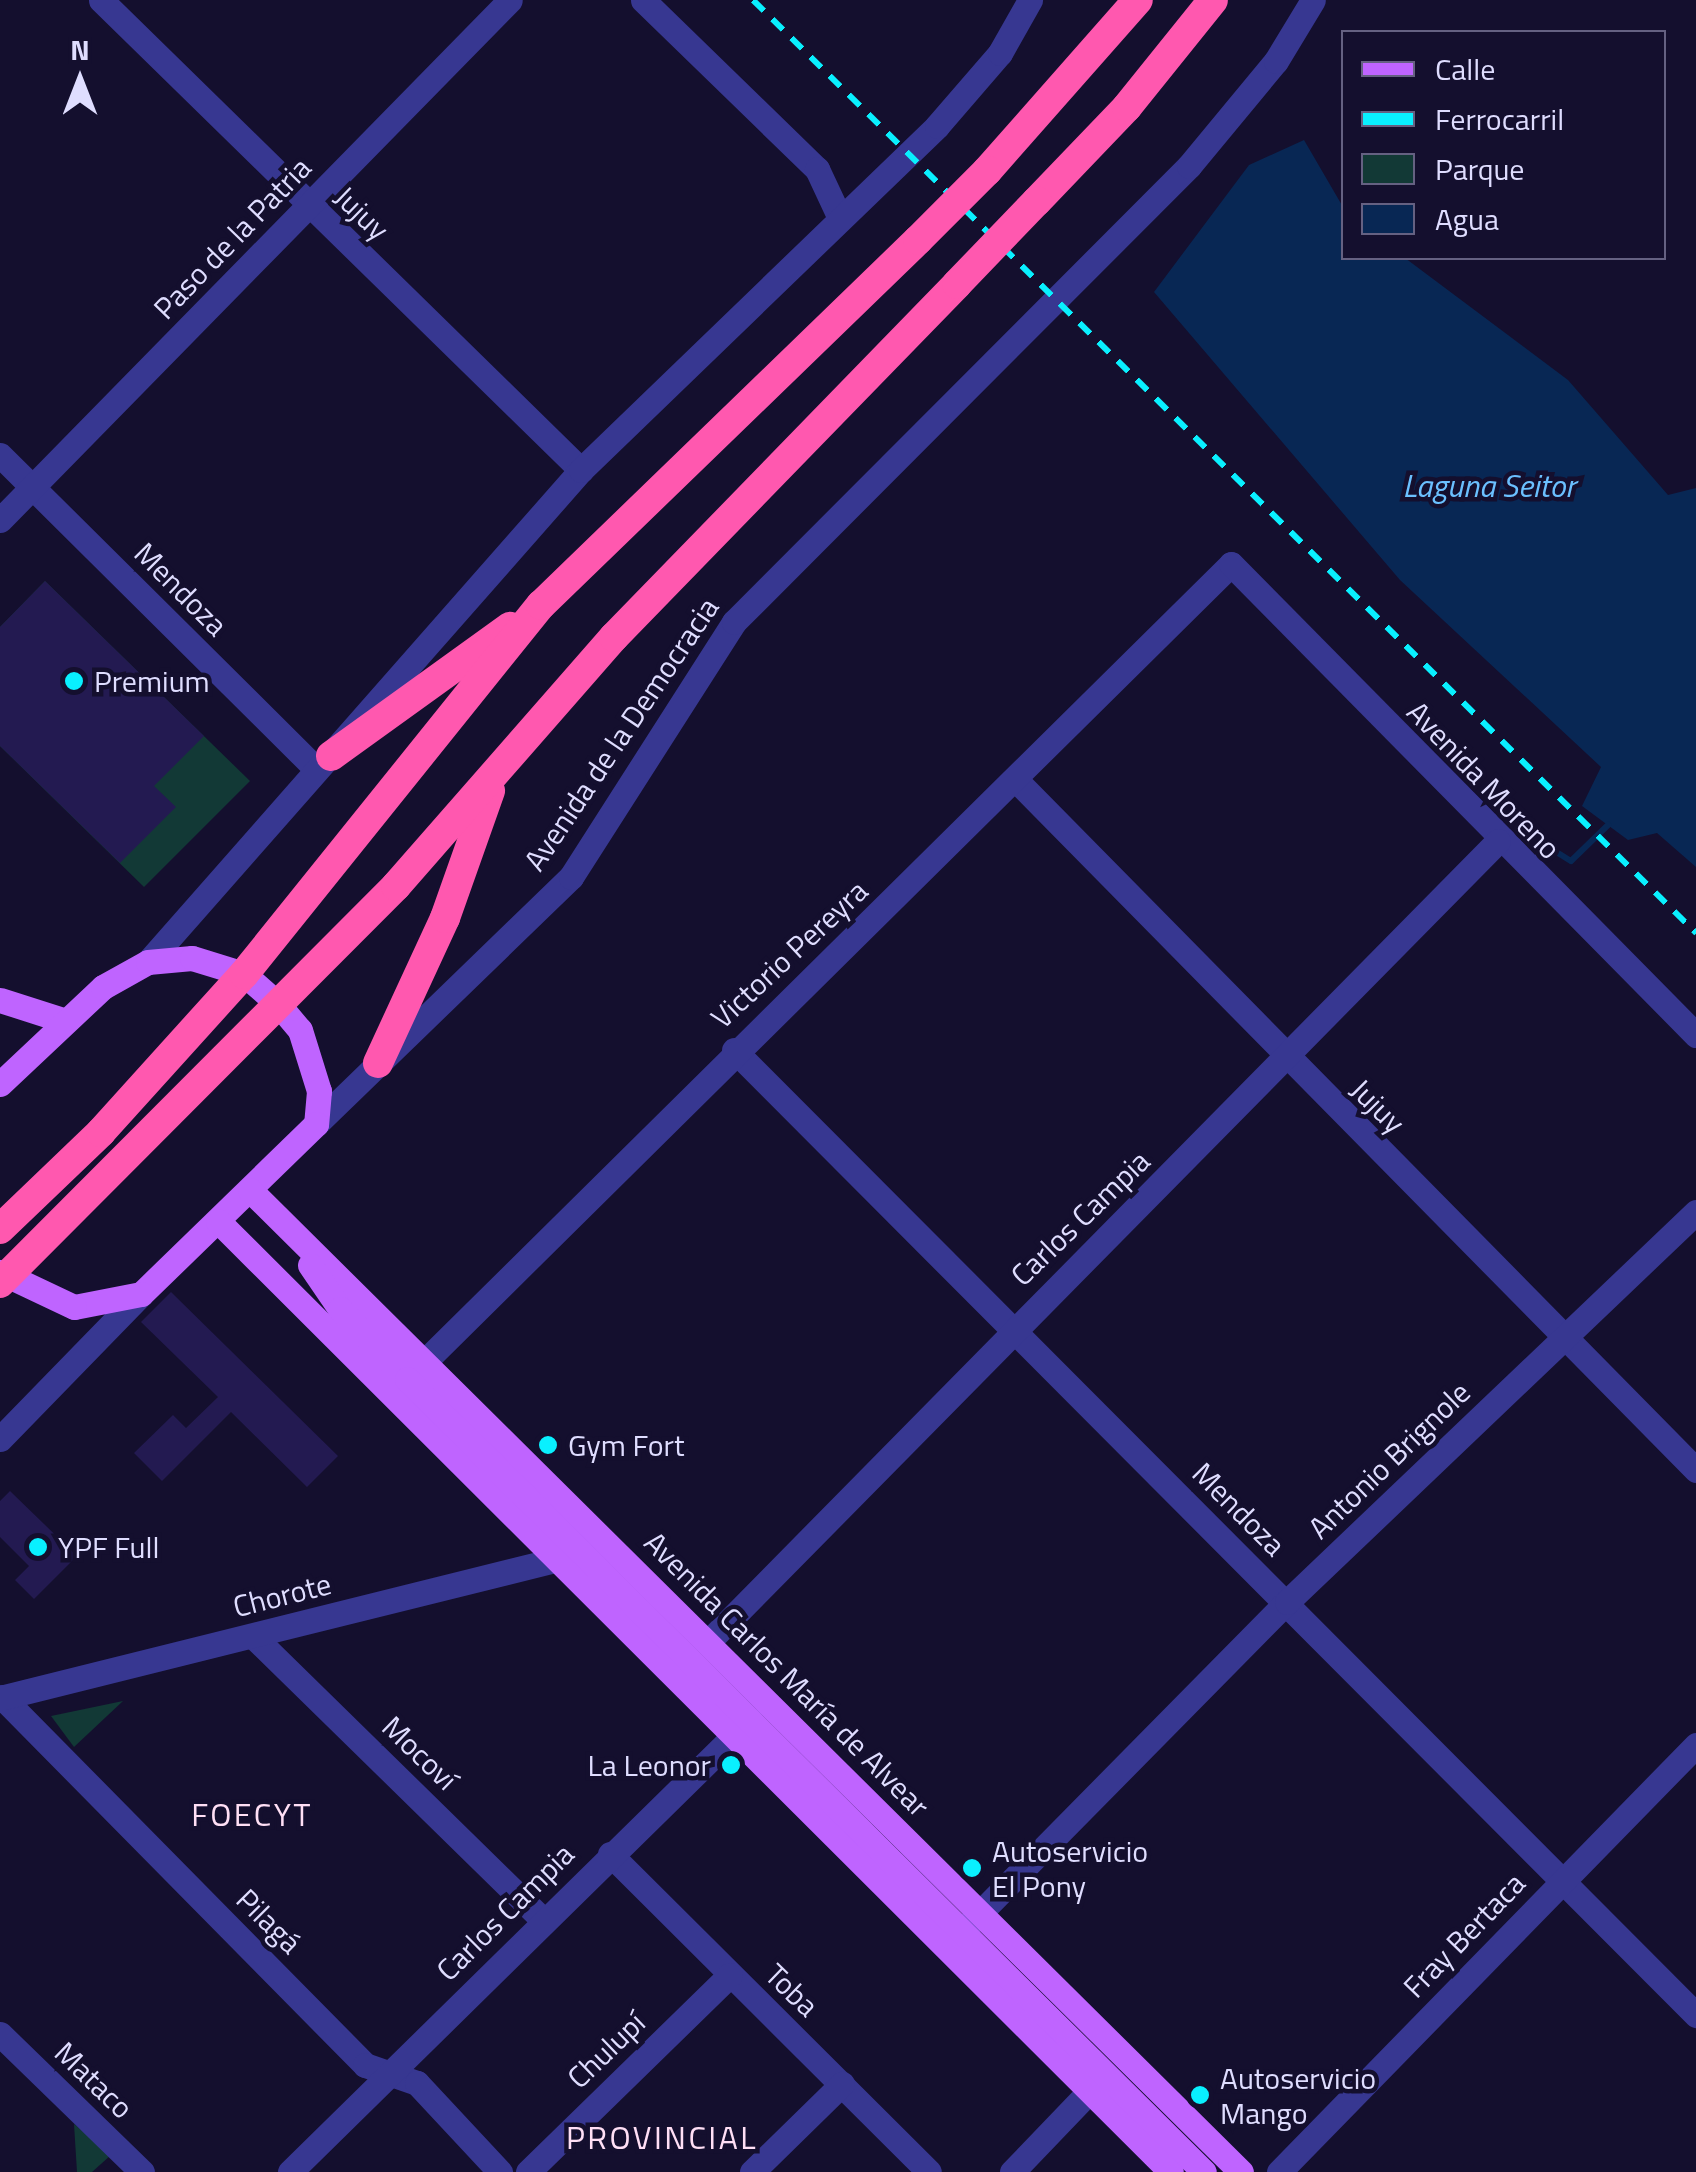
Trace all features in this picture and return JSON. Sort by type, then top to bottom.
[{"type":"highway","points":[[0,1229],[101,1132],[244,974],[541,605],[987,171],[1138,0]]},
{"type":"highway","name":"Avenida de la Democracia","points":[[2,1278],[278,1004],[496,774],[614,637],[957,284],[1189,36],[1213,0]]},
{"type":"highway","points":[[324,763],[541,605]]},
{"type":"highway","points":[[378,1063],[445,918],[496,774]]},
{"type":"main road","points":[[4,1068],[148,962],[192,958],[244,974],[278,1004],[314,1059],[316,1124]]},
{"type":"main road","points":[[0,1000],[66,1020]]},
{"type":"main road","name":"Avenida de la Democracia","points":[[140,1294],[316,1124]]},
{"type":"main road","name":"Avenida Carlos María de Alvear","points":[[250,1190],[285,1226],[408,1378]]},
{"type":"main road","name":"Avenida Carlos María de Alvear","points":[[218,1221],[247,1250],[408,1378],[708,1642],[751,1719],[1097,2083],[1204,2172]]},
{"type":"main road","name":"Avenida Carlos María de Alvear","points":[[285,1226],[340,1309],[570,1556],[751,1719],[982,1910],[1240,2172]]},
{"type":"main road","name":"Avenida Carlos María de Alvear","points":[[247,1250],[340,1309]]},
{"type":"main road","points":[[2,1278],[74,1307],[140,1294]]},
{"type":"main road","name":"Avenida Carlos María de Alvear","points":[[751,1719],[962,1930],[1172,2172]]},
{"type":"street","name":"Jujuy","points":[[101,0],[581,470]]},
{"type":"street","name":"Paso de la Patria","points":[[0,520],[510,0]]},
{"type":"street","points":[[643,0],[817,169],[840,216]]},
{"type":"street","points":[[148,962],[581,470],[937,126],[1000,53],[1030,0]]},
{"type":"street","name":"Avenida de la Democracia","points":[[316,1124],[571,877],[734,622],[1189,166],[1276,61],[1314,0]]},
{"type":"street","name":"Mendoza","points":[[0,455],[324,763]]},
{"type":"street","name":"Victorio Pereyra","points":[[408,1378],[734,1050],[1018,782],[1231,564]]},
{"type":"street","name":"Avenida Moreno","points":[[1231,564],[1498,841],[1696,1035]]},
{"type":"street","name":"Jujuy","points":[[1018,782],[1287,1060],[1696,1470]]},
{"type":"street","name":"Carlos Campia","points":[[708,1642],[1012,1330],[1287,1060],[1498,841]]},
{"type":"street","name":"Mendoza","points":[[734,1050],[1696,2015]]},
{"type":"street","name":"Antonio Brignole","points":[[962,1930],[1287,1602],[1696,1212]]},
{"type":"street","name":"Avenida de la Democracia","points":[[0,1439],[140,1294]]},
{"type":"street","name":"Chorote","points":[[1,1698],[570,1556]]},
{"type":"street","name":"Mocoví","points":[[253,1636],[541,1918]]},
{"type":"street","name":"Pilagá","points":[[1,1698],[365,2065],[417,2083],[500,2172]]},
{"type":"street","name":"Carlos Campia","points":[[290,2172],[392,2074],[541,1918],[751,1719]]},
{"type":"street","name":"Fray Bertaca","points":[[1279,2172],[1696,1745]]},
{"type":"street","name":"Toba","points":[[610,1854],[929,2172]]},
{"type":"street","name":"Chulupí","points":[[528,2172],[730,1975]]},
{"type":"street","name":"Mataco","points":[[0,2034],[142,2172]]},
{"type":"street","points":[[1012,2172],[1097,2083]]},
{"type":"street","points":[[752,2172],[842,2084]]},
{"type":"green space","name":"Premium","points":[[45,581],[250,781],[144,887],[0,746],[0,627]]},
{"type":"green space","points":[[123,1701],[74,1747],[51,1716]]},
{"type":"green space","points":[[74,2124],[111,2155],[92,2172],[77,2172]]},
{"type":"water","name":"Laguna Seitor","points":[[1304,140],[1341,204],[1341,260],[1408,260],[1568,380],[1668,495],[1696,488],[1696,867],[1657,833],[1628,840],[1582,806],[1601,767],[1400,580],[1154,292],[1249,165]]},
{"type":"building","name":"Premium","points":[[45,581],[204,736],[154,786],[176,807],[120,863],[0,746],[0,627]]},
{"type":"building","points":[[171,1292],[338,1456],[307,1487],[231,1412],[162,1481],[134,1453],[173,1415],[186,1428],[218,1397],[141,1322]]},
{"type":"building","name":"YPF Full","points":[[10,1491],[77,1556],[34,1599],[15,1580],[29,1566],[0,1537],[0,1501]]},
{"type":"waterway","points":[[1542,843],[1571,861],[1608,825]]},
{"type":"railway","points":[[753,0],[1696,933]]},
{"type":"place","name":"Premium","points":[[74,681]]},
{"type":"place","name":"Gym Fort","points":[[548,1445]]},
{"type":"place","name":"YPF Full","points":[[38,1547]]},
{"type":"place","name":"La Leonor","points":[[731,1765]]},
{"type":"place","name":"Autoservicio El Pony","points":[[972,1868]]},
{"type":"place","name":"Autoservicio Mango","points":[[1200,2095]]},
{"type":"district","name":"FOECYT","points":[[252,1814]]},
{"type":"district","name":"PROVINCIAL","points":[[662,2137]]}]
